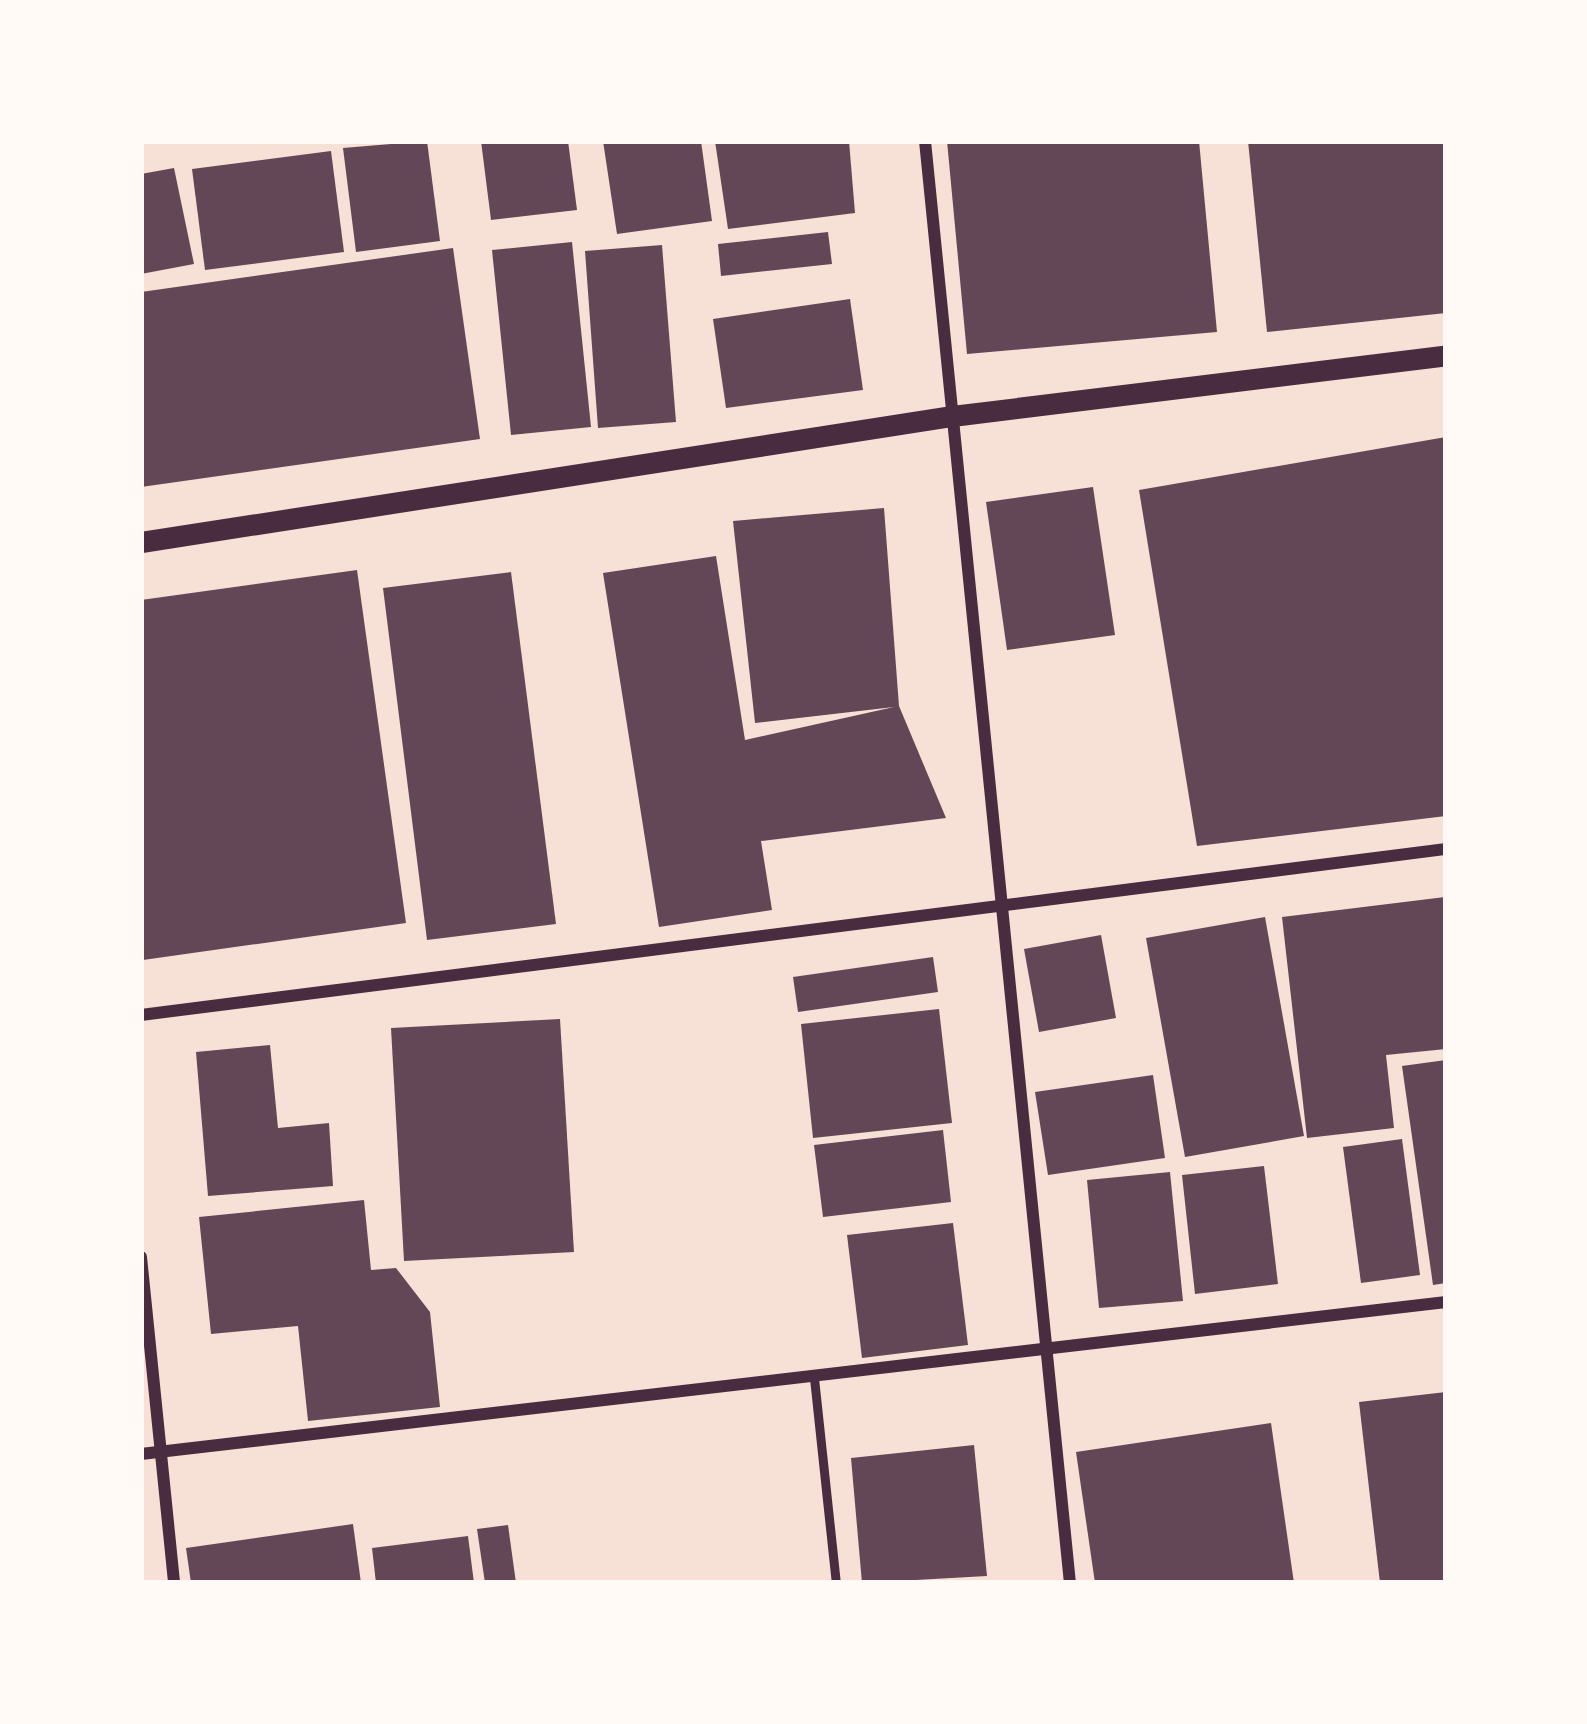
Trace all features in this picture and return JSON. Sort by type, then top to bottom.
[{"type":"street","points":[[926,141],[1070,1583]]},
{"type":"street","points":[[141,542],[952,416],[1446,356]]},
{"type":"street","points":[[141,1016],[1446,849]]},
{"type":"street","points":[[141,1257],[174,1583]]},
{"type":"street","points":[[141,1454],[1048,1354],[1446,1302]]},
{"type":"lane","points":[[814,1378],[836,1583]]},
{"type":"building","points":[[427,141],[440,241],[356,252],[343,148]]},
{"type":"building","points":[[481,141],[568,141],[577,210],[491,220]]},
{"type":"building","points":[[603,141],[701,141],[712,221],[617,234]]},
{"type":"building","points":[[715,141],[849,141],[855,213],[728,229]]},
{"type":"building","points":[[947,141],[1199,141],[1217,332],[967,354]]},
{"type":"building","points":[[1248,141],[1446,141],[1446,313],[1267,332]]},
{"type":"building","points":[[331,151],[344,252],[205,270],[192,169]]},
{"type":"building","points":[[174,168],[194,264],[141,274],[141,174]]},
{"type":"building","points":[[828,232],[832,264],[721,276],[718,244]]},
{"type":"building","points":[[572,242],[591,427],[511,435],[492,250]]},
{"type":"building","points":[[662,245],[676,422],[598,428],[585,251]]},
{"type":"building","points":[[453,248],[480,439],[141,487],[141,292]]},
{"type":"building","points":[[850,299],[863,390],[726,408],[713,319]]},
{"type":"building","points":[[1446,437],[1446,816],[1197,846],[1139,490]]},
{"type":"building","points":[[1093,487],[1115,635],[1007,650],[986,502]]},
{"type":"building","points":[[884,508],[899,706],[946,818],[761,841],[772,910],[659,927],[603,573],[716,556],[745,740],[894,707],[755,723],[733,521]]},
{"type":"building","points":[[357,570],[406,923],[143,960],[141,600]]},
{"type":"building","points":[[511,572],[556,924],[427,940],[383,588]]},
{"type":"building","points":[[1445,897],[1446,1049],[1386,1055],[1394,1128],[1307,1138],[1282,917]]},
{"type":"building","points":[[1265,917],[1304,1136],[1185,1157],[1146,938]]},
{"type":"building","points":[[1101,935],[1116,1018],[1039,1032],[1024,949]]},
{"type":"building","points":[[933,957],[938,992],[798,1012],[793,977]]},
{"type":"building","points":[[939,1009],[952,1123],[813,1138],[801,1024]]},
{"type":"building","points":[[560,1019],[574,1252],[404,1261],[391,1028]]},
{"type":"building","points":[[270,1045],[278,1128],[329,1123],[333,1186],[208,1196],[196,1052]]},
{"type":"building","points":[[1446,1060],[1446,1283],[1433,1285],[1402,1066]]},
{"type":"building","points":[[1153,1075],[1165,1158],[1048,1175],[1035,1092]]},
{"type":"building","points":[[943,1130],[951,1202],[823,1217],[814,1145]]},
{"type":"building","points":[[1402,1139],[1420,1275],[1361,1283],[1343,1147]]},
{"type":"building","points":[[1264,1166],[1278,1284],[1195,1294],[1182,1175]]},
{"type":"building","points":[[1170,1172],[1183,1301],[1099,1308],[1087,1180]]},
{"type":"building","points":[[364,1200],[371,1270],[396,1268],[430,1312],[440,1407],[308,1421],[298,1326],[211,1334],[199,1217]]},
{"type":"building","points":[[953,1223],[968,1345],[862,1358],[847,1235]]},
{"type":"building","points":[[1446,1392],[1446,1583],[1380,1583],[1359,1402]]},
{"type":"building","points":[[1271,1423],[1294,1583],[1095,1583],[1076,1452]]},
{"type":"building","points":[[974,1445],[987,1576],[862,1583],[851,1458]]},
{"type":"building","points":[[353,1524],[361,1583],[191,1583],[186,1548]]},
{"type":"building","points":[[508,1525],[516,1583],[485,1583],[477,1529]]},
{"type":"building","points":[[468,1536],[474,1583],[376,1583],[372,1548]]}]
